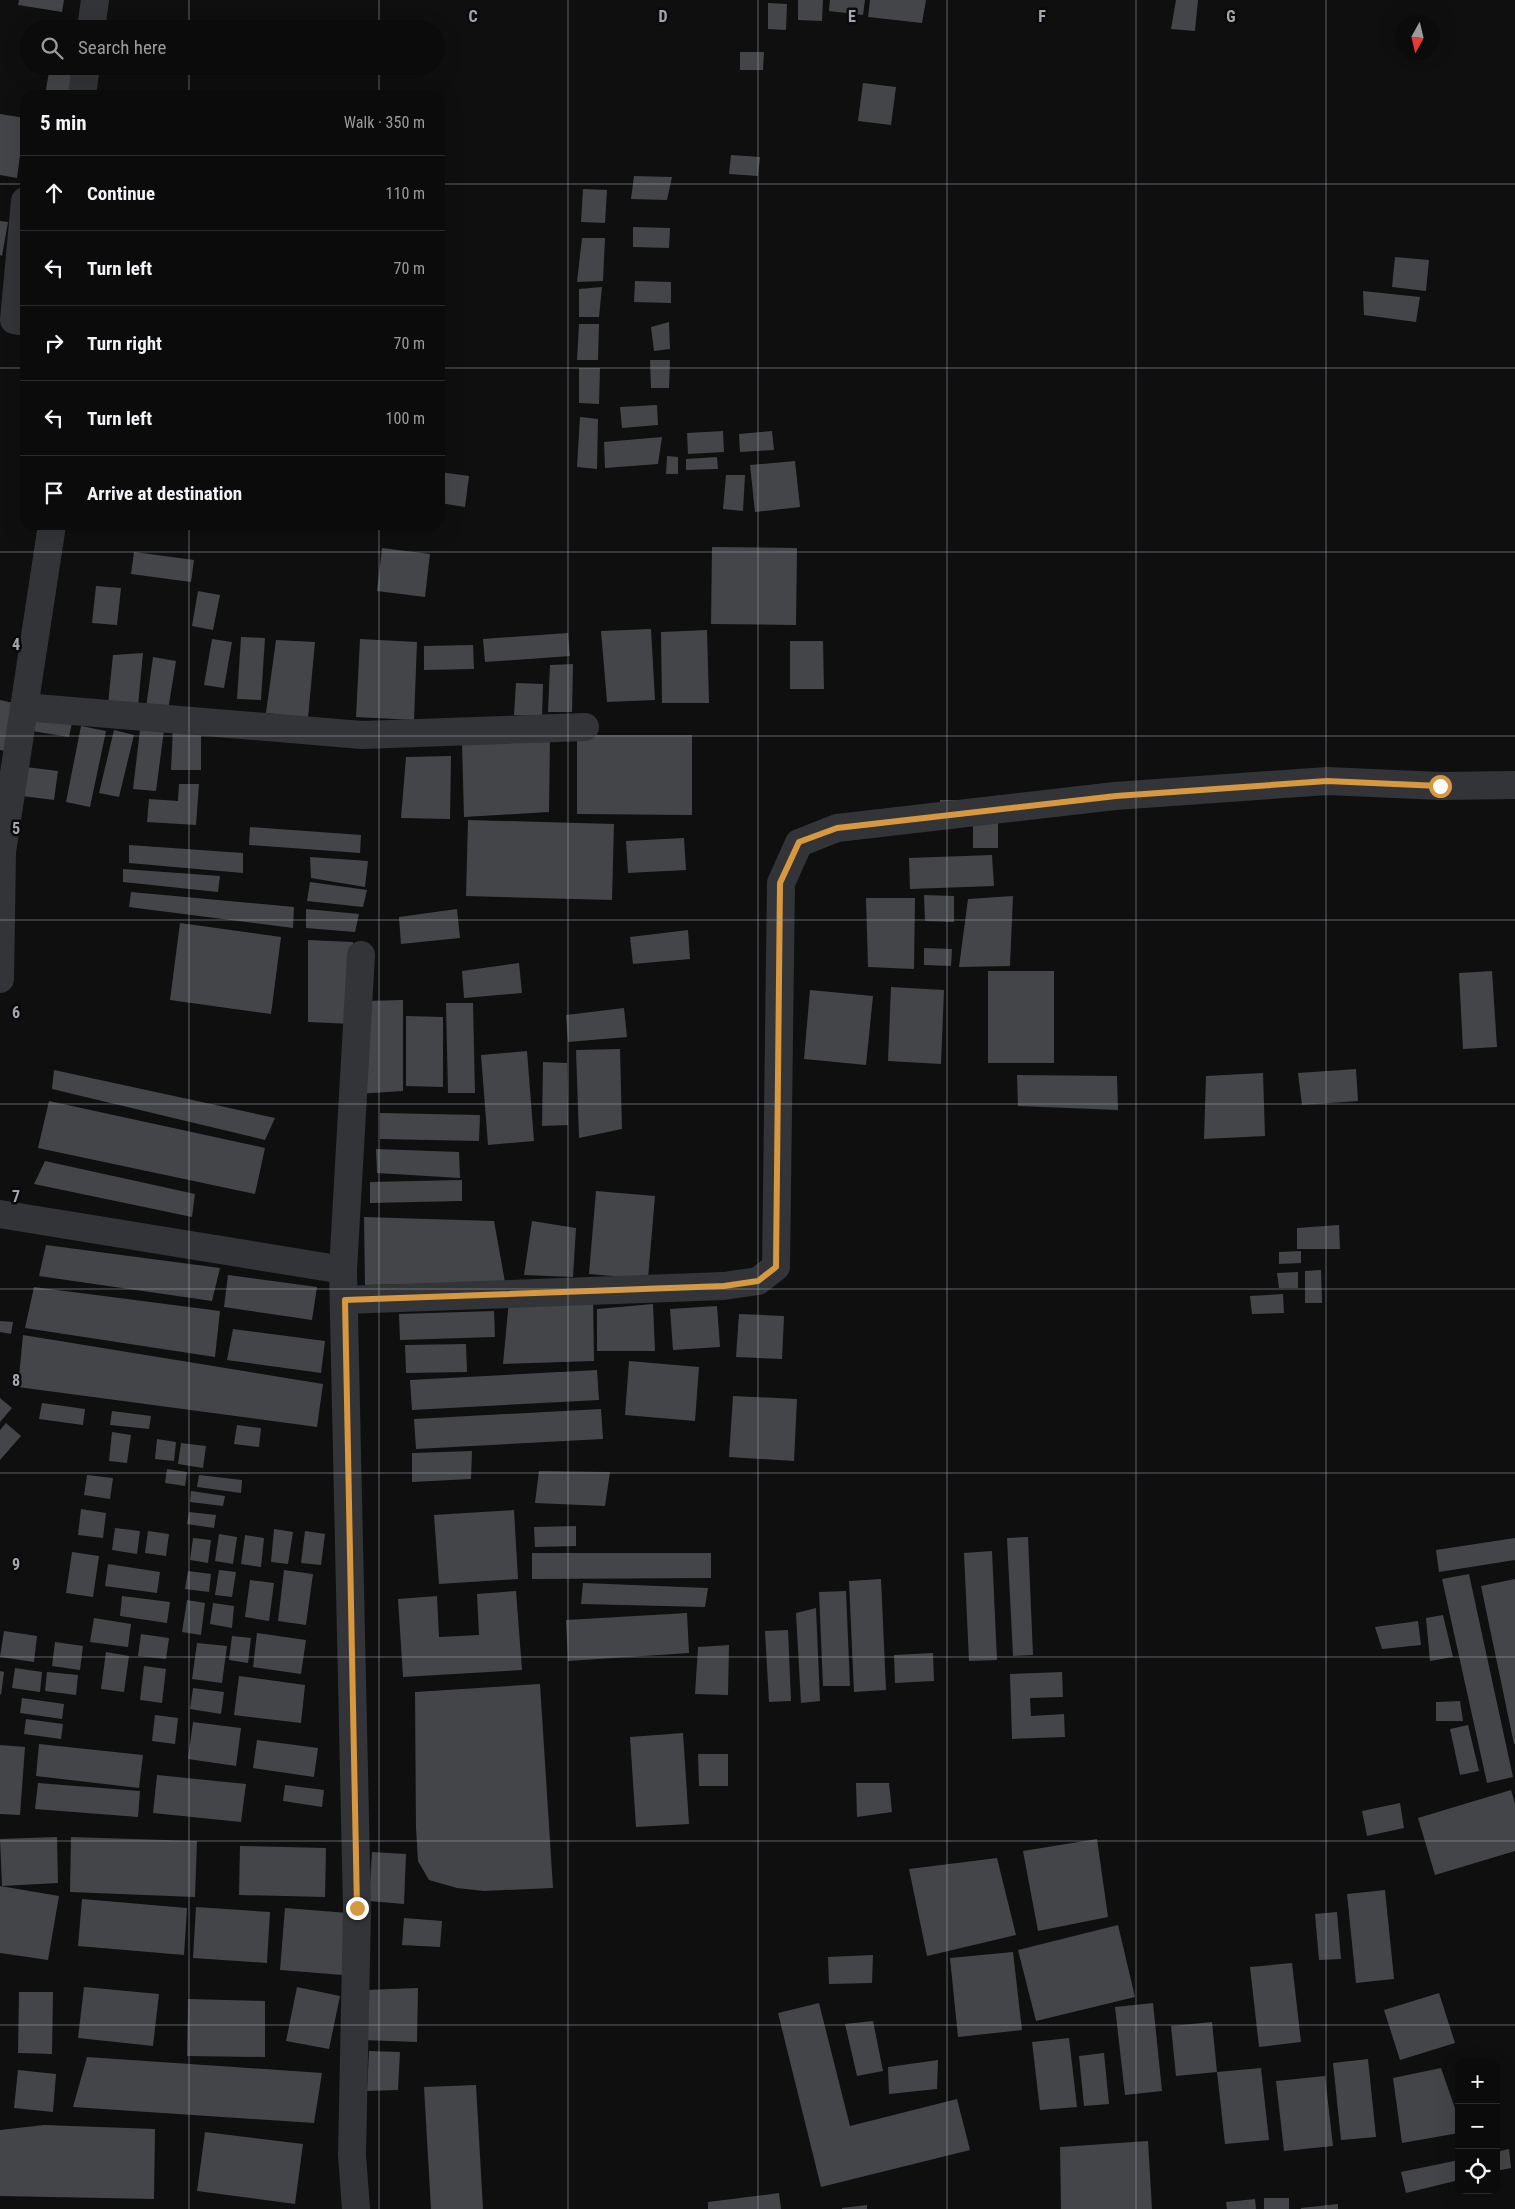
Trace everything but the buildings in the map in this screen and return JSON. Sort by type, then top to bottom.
[{"type":"street","points":[[92,20],[95,0]]},
{"type":"street","points":[[83,90],[85,75]]},
{"type":"street","points":[[20,255],[14,320],[20,321]]},
{"type":"street","points":[[0,979],[2,852],[51,530]]},
{"type":"street","points":[[24,707],[362,735],[585,727]]},
{"type":"street","points":[[345,1300],[724,1286],[758,1281],[776,1267],[780,883],[799,842],[837,828],[1116,796],[1327,781],[1440,786],[1515,785]]},
{"type":"street","points":[[356,2209],[352,2155],[357,1908],[343,1270],[361,955]]},
{"type":"street","points":[[0,1214],[343,1270]]},
{"type":"route","points":[[357,1908],[345,1300],[724,1286],[758,1281],[776,1267],[780,883],[799,842],[837,828],[1116,796],[1327,781],[1440,786]]}]
